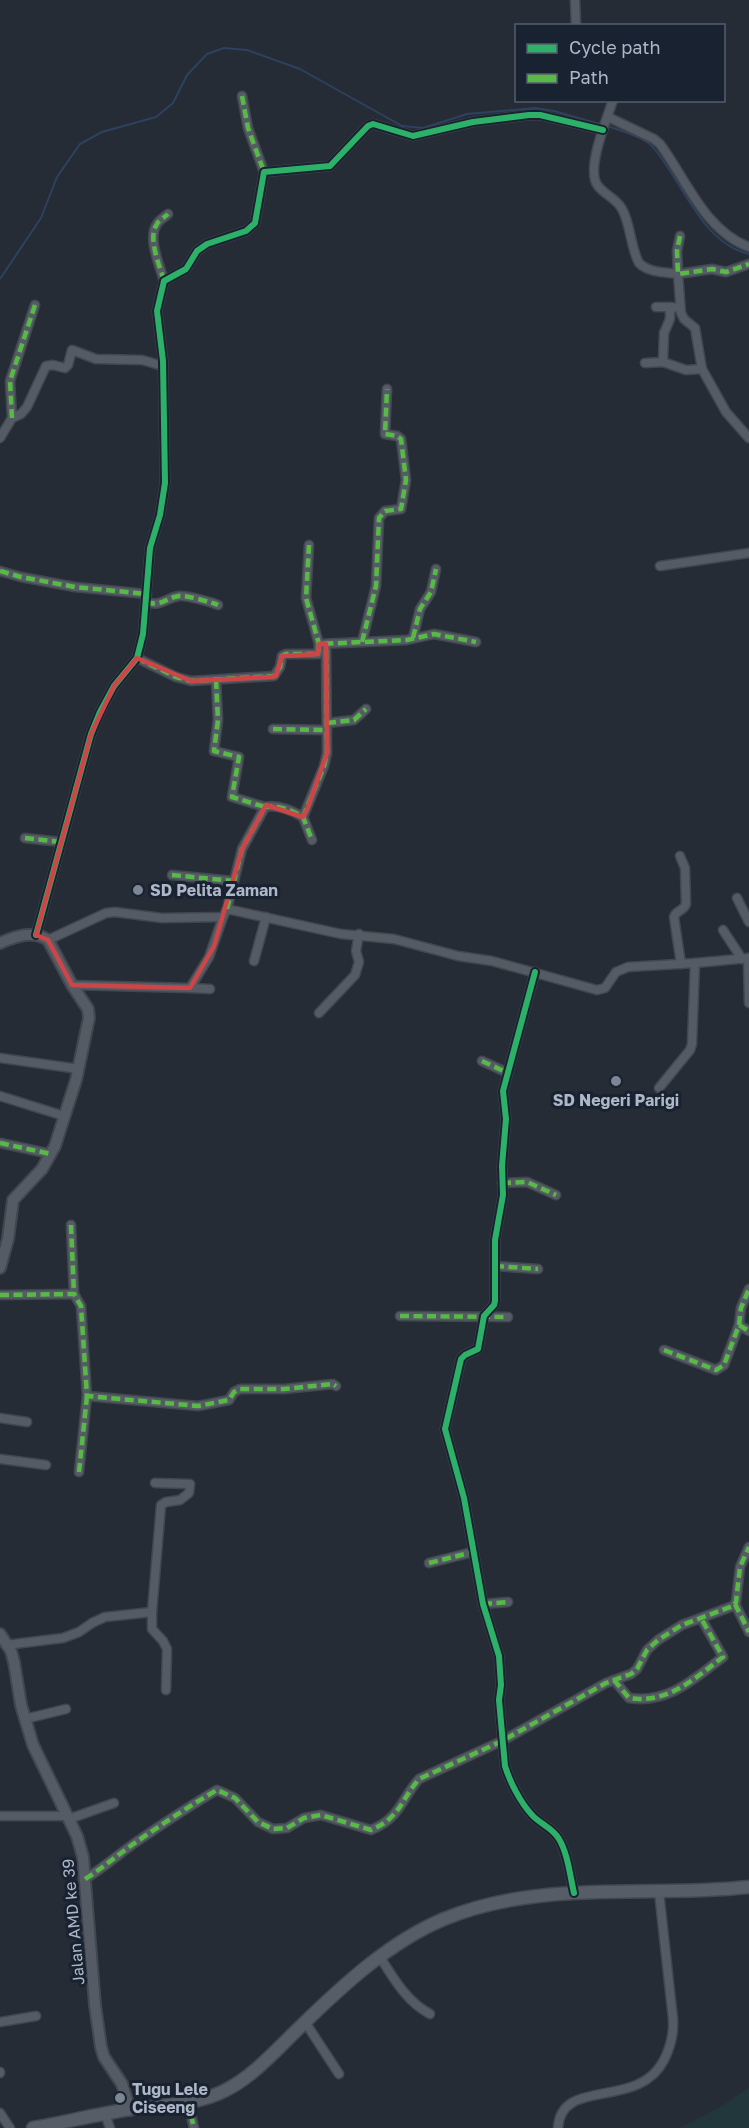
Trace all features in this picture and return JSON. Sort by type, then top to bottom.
[{"type":"main road","points":[[33,2128],[105,2114],[188,2102],[224,2091],[242,2080],[338,1991],[380,1958],[422,1930],[458,1914],[522,1898],[574,1893],[712,1891],[749,1887]]},
{"type":"street","points":[[575,0],[576,24]]},
{"type":"street","points":[[242,96],[248,128],[264,172]]},
{"type":"street","points":[[612,102],[595,163],[595,181],[621,206],[639,263],[657,271],[678,274],[712,269],[726,272],[749,264]]},
{"type":"street","points":[[264,172],[330,166],[368,126],[373,124],[413,136],[473,122],[540,115],[603,130]]},
{"type":"street","points":[[608,117],[660,144],[708,215],[732,240],[749,247]]},
{"type":"street","points":[[164,280],[186,269],[197,251],[207,244],[251,228],[255,223],[261,177],[264,172]]},
{"type":"street","points":[[36,935],[100,712],[114,686],[137,658],[143,634],[150,548],[160,515],[165,483],[163,366],[157,311],[164,280],[153,234],[156,224],[168,214]]},
{"type":"street","points":[[680,236],[677,251],[682,316],[695,328],[702,369],[726,412],[749,438]]},
{"type":"street","points":[[0,438],[12,418],[10,381],[35,305]]},
{"type":"street","points":[[656,307],[680,308]]},
{"type":"street","points":[[663,362],[664,333],[670,319],[669,307]]},
{"type":"street","points":[[12,418],[21,414],[27,407],[46,366],[65,368],[72,350],[96,359],[142,360],[163,366]]},
{"type":"street","points":[[645,363],[663,362],[680,370],[702,369]]},
{"type":"street","points":[[362,642],[376,586],[379,518],[385,512],[401,510],[406,480],[401,439],[385,434],[387,389]]},
{"type":"street","points":[[309,545],[306,598],[322,644],[327,727],[324,765],[303,817],[312,840]]},
{"type":"street","points":[[660,566],[749,553]]},
{"type":"street","points":[[413,638],[420,609],[431,592],[436,569]]},
{"type":"street","points":[[0,571],[75,587],[146,598],[161,604],[178,596],[185,596],[218,605]]},
{"type":"street","points":[[322,644],[413,638],[428,634],[441,634],[476,642]]},
{"type":"street","points":[[137,658],[176,677],[191,681],[216,681],[274,676],[280,667],[282,656],[318,654],[322,644]]},
{"type":"street","points":[[216,681],[218,720],[214,751],[239,757],[232,797],[265,807],[269,805],[277,807],[303,817]]},
{"type":"street","points":[[273,729],[327,727],[346,723],[354,720],[366,709]]},
{"type":"street","points":[[190,988],[209,957],[225,913],[245,841],[265,807]]},
{"type":"street","points":[[25,838],[61,842]]},
{"type":"street","points":[[680,856],[685,868],[686,906],[674,917],[681,964]]},
{"type":"street","points":[[172,874],[233,881]]},
{"type":"street","points":[[738,898],[749,922]]},
{"type":"street","points":[[48,940],[106,913],[162,918],[225,913],[266,917],[341,934],[393,939],[458,956],[492,961],[597,990],[604,987],[616,972],[628,966],[746,958]]},
{"type":"street","points":[[254,961],[266,917]]},
{"type":"street","points":[[723,930],[746,958],[749,1003]]},
{"type":"street","points":[[319,1013],[355,975],[359,962],[356,951],[359,934]]},
{"type":"street","points":[[0,943],[22,935],[36,935],[48,940],[72,985],[85,1003],[89,1014],[79,1069],[51,1154],[42,1169],[13,1200],[8,1239],[0,1268]]},
{"type":"street","points":[[659,1088],[685,1057],[692,1044],[694,963]]},
{"type":"street","points":[[535,972],[502,1096],[506,1119],[502,1166],[502,1206],[495,1234],[495,1301],[484,1316],[478,1349],[461,1359],[452,1404],[445,1424],[464,1498],[483,1604],[500,1662],[499,1700],[508,1776],[527,1809],[554,1832],[560,1841],[574,1893]]},
{"type":"street","points":[[72,985],[210,989]]},
{"type":"street","points":[[0,1058],[79,1069]]},
{"type":"street","points":[[482,1061],[508,1073]]},
{"type":"street","points":[[0,1096],[64,1116]]},
{"type":"street","points":[[0,1143],[51,1154]]},
{"type":"street","points":[[502,1183],[527,1182],[556,1196]]},
{"type":"street","points":[[71,1225],[74,1294],[81,1306],[87,1396],[79,1472]]},
{"type":"street","points":[[495,1266],[538,1269]]},
{"type":"street","points":[[664,1350],[718,1370],[724,1365],[749,1289]]},
{"type":"street","points":[[0,1295],[74,1294]]},
{"type":"street","points":[[400,1316],[508,1317]]},
{"type":"street","points":[[739,1325],[749,1331]]},
{"type":"street","points":[[87,1396],[198,1406],[226,1401],[240,1389],[293,1388],[333,1384],[336,1386]]},
{"type":"street","points":[[0,1418],[27,1422]]},
{"type":"street","points":[[0,1459],[46,1465]]},
{"type":"street","points":[[155,1483],[190,1484],[189,1493],[182,1499],[161,1505],[152,1629],[167,1649],[166,1690]]},
{"type":"street","points":[[749,1547],[735,1604],[749,1632]]},
{"type":"street","points":[[429,1563],[473,1552]]},
{"type":"street","points":[[483,1604],[508,1602]]},
{"type":"street","points":[[85,1879],[116,1859],[140,1838],[217,1790],[235,1798],[258,1822],[273,1829],[287,1828],[304,1818],[321,1815],[371,1830],[386,1823],[401,1808],[410,1789],[419,1779],[502,1740],[614,1680],[634,1672],[647,1650],[658,1640],[682,1625],[735,1604]]},
{"type":"street","points":[[6,1645],[63,1638],[105,1617],[152,1611]]},
{"type":"street","points":[[614,1680],[629,1698],[639,1699],[659,1698],[676,1692],[696,1678],[723,1657],[701,1618]]},
{"type":"street","name":"Jalan AMD ke 39","points":[[0,1634],[14,1662],[25,1719],[37,1757],[52,1783],[80,1844],[101,2047],[104,2057],[119,2078],[130,2110]]},
{"type":"street","points":[[25,1719],[66,1709]]},
{"type":"street","points":[[0,1816],[68,1817],[114,1803]]},
{"type":"street","points":[[558,2128],[561,2112],[570,2102],[615,2093],[641,2084],[656,2073],[669,2049],[673,2019],[659,1892]]},
{"type":"street","points":[[380,1958],[401,1990],[417,2007],[430,2014]]},
{"type":"street","points":[[0,2022],[36,2016]]},
{"type":"street","points":[[305,2022],[339,2074]]},
{"type":"street","points":[[188,2102],[194,2128]]},
{"type":"street","points":[[0,2113],[10,2128]]},
{"type":"street","points":[[105,2114],[110,2128]]},
{"type":"highlighted area","points":[[319,644],[326,644],[327,753],[308,807],[303,817],[266,805],[242,849],[214,946],[190,988],[72,985],[48,940],[36,935],[91,734],[114,686],[137,658],[191,681],[269,677],[276,676],[282,656],[318,654]]},
{"type":"green space","points":[[749,2088],[749,2128],[680,2128],[722,2106]]},
{"type":"waterway","points":[[0,279],[41,218],[57,177],[80,144],[102,132],[156,117],[173,103],[187,75],[207,54],[224,48],[247,50],[300,69],[402,126],[423,128],[467,114],[535,108],[603,125]]},
{"type":"waterway","points":[[608,126],[650,144],[711,231],[735,249],[749,254]]},
{"type":"marked path","points":[[242,96],[248,128],[264,172]]},
{"type":"marked path","points":[[164,281],[153,237],[158,223],[168,214]]},
{"type":"marked path","points":[[680,236],[677,251],[678,274],[712,269],[726,272],[749,264]]},
{"type":"marked path","points":[[12,418],[10,381],[35,305]]},
{"type":"marked path","points":[[362,642],[376,586],[379,518],[385,511],[401,509],[406,480],[401,439],[385,434],[387,389]]},
{"type":"marked path","points":[[309,545],[306,598],[319,644]]},
{"type":"marked path","points":[[413,638],[420,609],[431,592],[436,569]]},
{"type":"marked path","points":[[0,571],[75,587],[147,594]]},
{"type":"marked path","points":[[146,602],[160,603],[182,596],[218,605]]},
{"type":"marked path","points":[[137,658],[176,677],[191,681],[274,676],[280,667],[282,656],[318,654],[319,644],[407,640],[434,634],[476,642]]},
{"type":"marked path","points":[[303,817],[327,753],[326,644]]},
{"type":"marked path","points":[[216,680],[218,720],[214,751],[239,757],[232,797],[265,807]]},
{"type":"marked path","points":[[327,723],[354,720],[366,709]]},
{"type":"marked path","points":[[273,729],[327,730]]},
{"type":"marked path","points":[[227,909],[242,849],[265,807],[280,807],[303,817],[312,840]]},
{"type":"marked path","points":[[25,838],[61,842]]},
{"type":"marked path","points":[[172,875],[233,881]]},
{"type":"marked path","points":[[482,1061],[508,1073]]},
{"type":"marked path","points":[[0,1143],[51,1154]]},
{"type":"marked path","points":[[502,1183],[527,1182],[556,1195]]},
{"type":"marked path","points":[[71,1225],[74,1294]]},
{"type":"marked path","points":[[495,1266],[538,1269]]},
{"type":"marked path","points":[[739,1325],[741,1308],[749,1289]]},
{"type":"marked path","points":[[0,1295],[74,1294],[81,1306],[87,1396],[198,1406],[229,1400],[234,1392],[240,1389],[284,1389],[333,1384],[336,1386]]},
{"type":"marked path","points":[[400,1316],[508,1317]]},
{"type":"marked path","points":[[664,1350],[716,1370],[724,1365],[739,1325],[749,1331]]},
{"type":"marked path","points":[[79,1472],[87,1396]]},
{"type":"marked path","points":[[85,1879],[188,1807],[217,1790],[235,1798],[258,1822],[273,1829],[287,1828],[304,1818],[321,1815],[371,1830],[394,1814],[419,1779],[502,1741],[606,1683],[631,1674],[637,1669],[647,1650],[658,1640],[682,1625],[733,1606],[736,1602],[740,1567],[749,1547]]},
{"type":"marked path","points":[[429,1563],[473,1552]]},
{"type":"marked path","points":[[483,1604],[508,1602]]},
{"type":"marked path","points":[[735,1604],[749,1632]]},
{"type":"marked path","points":[[614,1680],[629,1698],[643,1699],[668,1693],[691,1681],[723,1657],[701,1618]]},
{"type":"marked path","points":[[188,2102],[194,2128]]},
{"type":"cycle path","points":[[36,935],[91,734],[114,686],[137,658],[143,634],[150,548],[160,515],[165,483],[163,361],[157,311],[164,281],[186,269],[197,251],[207,244],[246,231],[255,223],[264,172],[330,166],[368,126],[373,124],[413,136],[473,122],[540,115],[603,130]]},
{"type":"cycle path","points":[[535,972],[503,1091],[506,1119],[502,1166],[503,1195],[495,1240],[495,1301],[484,1316],[478,1349],[461,1359],[445,1429],[464,1498],[483,1604],[499,1656],[501,1685],[499,1700],[505,1766],[516,1792],[528,1810],[559,1839],[567,1858],[574,1893]]},
{"type":"place","name":"SD Pelita Zaman","points":[[138,890]]},
{"type":"place","name":"SD Negeri Parigi","points":[[616,1081]]},
{"type":"place","name":"Tugu Lele Ciseeng","points":[[120,2098]]}]
